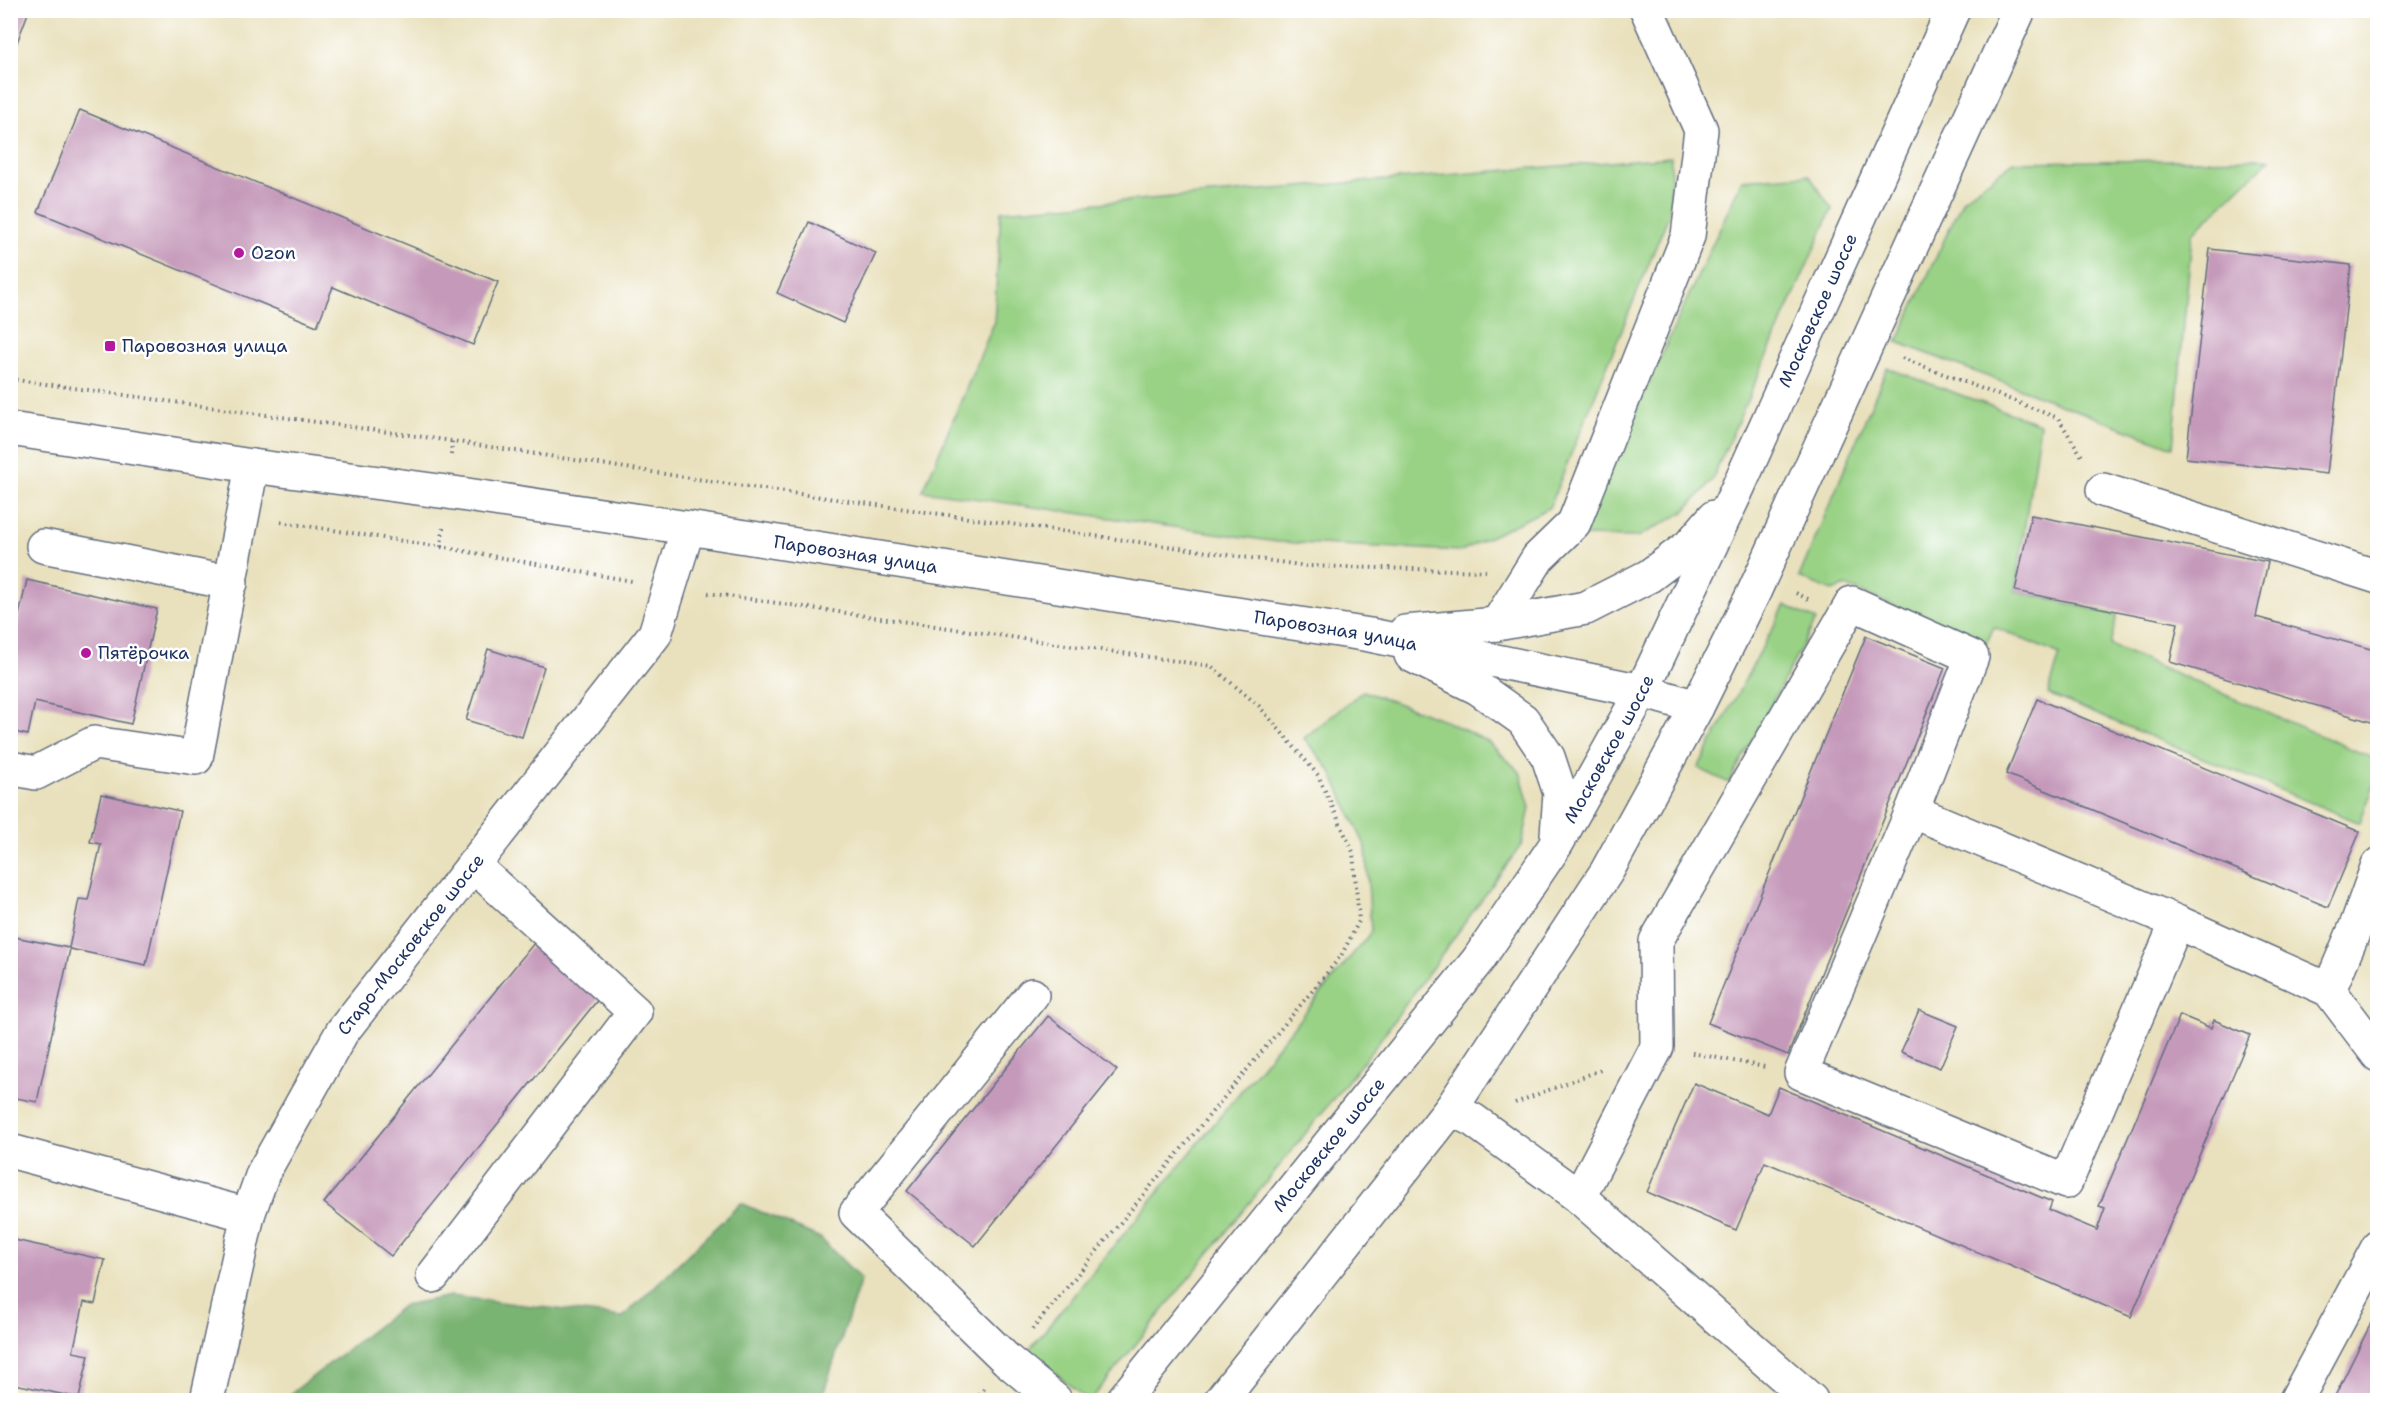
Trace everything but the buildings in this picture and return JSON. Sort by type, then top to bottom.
[{"type":"main road","points":[[1497,624],[1538,558],[1574,524],[1688,236],[1701,130],[1647,10]]},
{"type":"main road","name":"Московское шоссе","points":[[1123,1401],[1478,960],[1557,843],[1642,691],[1736,492],[1953,10]]},
{"type":"main road","points":[[1221,1401],[1451,1109],[1607,871],[1697,707],[1754,592],[2019,10]]},
{"type":"main road","name":"Паровозная улица","points":[[10,429],[688,528],[1370,635],[1642,691],[1697,707]]},
{"type":"main road","points":[[10,768],[36,773],[94,743],[196,758],[252,466]]},
{"type":"main road","points":[[2103,490],[2378,577]]},
{"type":"main road","points":[[1370,635],[1497,624],[1586,608],[1649,576],[1689,546],[1736,492]]},
{"type":"main road","name":"Старо-Московское шоссе","points":[[207,1401],[248,1215],[263,1173],[342,1032],[656,634],[688,528]]},
{"type":"main road","points":[[43,546],[231,583]]},
{"type":"main road","points":[[1579,1197],[1658,1047],[1656,941],[1852,603],[1972,657],[1912,812],[1801,1073],[2066,1182],[2176,922]]},
{"type":"main road","points":[[1370,635],[1478,688],[1523,720],[1548,757],[1560,793],[1557,843]]},
{"type":"main road","points":[[1912,812],[2176,922],[2329,990],[2378,1055]]},
{"type":"main road","points":[[433,1276],[635,1012],[472,865]]},
{"type":"main road","points":[[2329,990],[2357,924],[2378,865]]},
{"type":"main road","points":[[1032,995],[856,1213],[1006,1360],[1054,1401]]},
{"type":"main road","points":[[1451,1109],[1473,1120],[1579,1197],[1811,1401]]},
{"type":"main road","points":[[10,1151],[248,1215]]},
{"type":"main road","points":[[2296,1401],[2378,1247]]},
{"type":"path","points":[[1894,355],[2058,418],[2103,490]]},
{"type":"path","points":[[10,379],[1307,566],[1529,572]]},
{"type":"path","points":[[441,547],[452,441]]},
{"type":"path","points":[[243,516],[441,547],[670,588],[1211,666],[1259,706],[1317,775],[1353,852],[1359,921],[1341,956],[1006,1360],[976,1401]]},
{"type":"green space","points":[[1671,157],[1670,212],[1549,508],[1461,551],[1278,542],[923,491],[994,323],[1001,211]]},
{"type":"green space","points":[[2270,159],[2192,234],[2173,447],[1897,342],[1963,199],[2014,162]]},
{"type":"green space","points":[[1809,175],[1832,209],[1711,482],[1684,512],[1638,537],[1578,536],[1742,180]]},
{"type":"green space","points":[[1887,368],[2040,424],[2015,591],[2117,615],[2110,645],[2377,760],[2377,776],[2360,823],[2048,694],[2060,655],[1994,627],[1986,644],[1846,586],[1832,591],[1799,577]]},
{"type":"green space","points":[[1785,605],[1816,620],[1729,783],[1698,768]]},
{"type":"green space","points":[[1363,691],[1439,718],[1487,741],[1520,772],[1530,808],[1522,844],[1374,1048],[1091,1400],[1087,1400],[1029,1350],[1371,932],[1366,848],[1330,770],[1304,738]]},
{"type":"green space","points":[[741,1203],[820,1238],[861,1279],[823,1394],[813,1400],[283,1400],[404,1305],[451,1296],[623,1317]]},
{"type":"place","name":"Ozon","points":[[239,253]]},
{"type":"place","name":"Паровозная улица","points":[[110,346]]},
{"type":"place","name":"Пятёрочка","points":[[86,653]]}]
